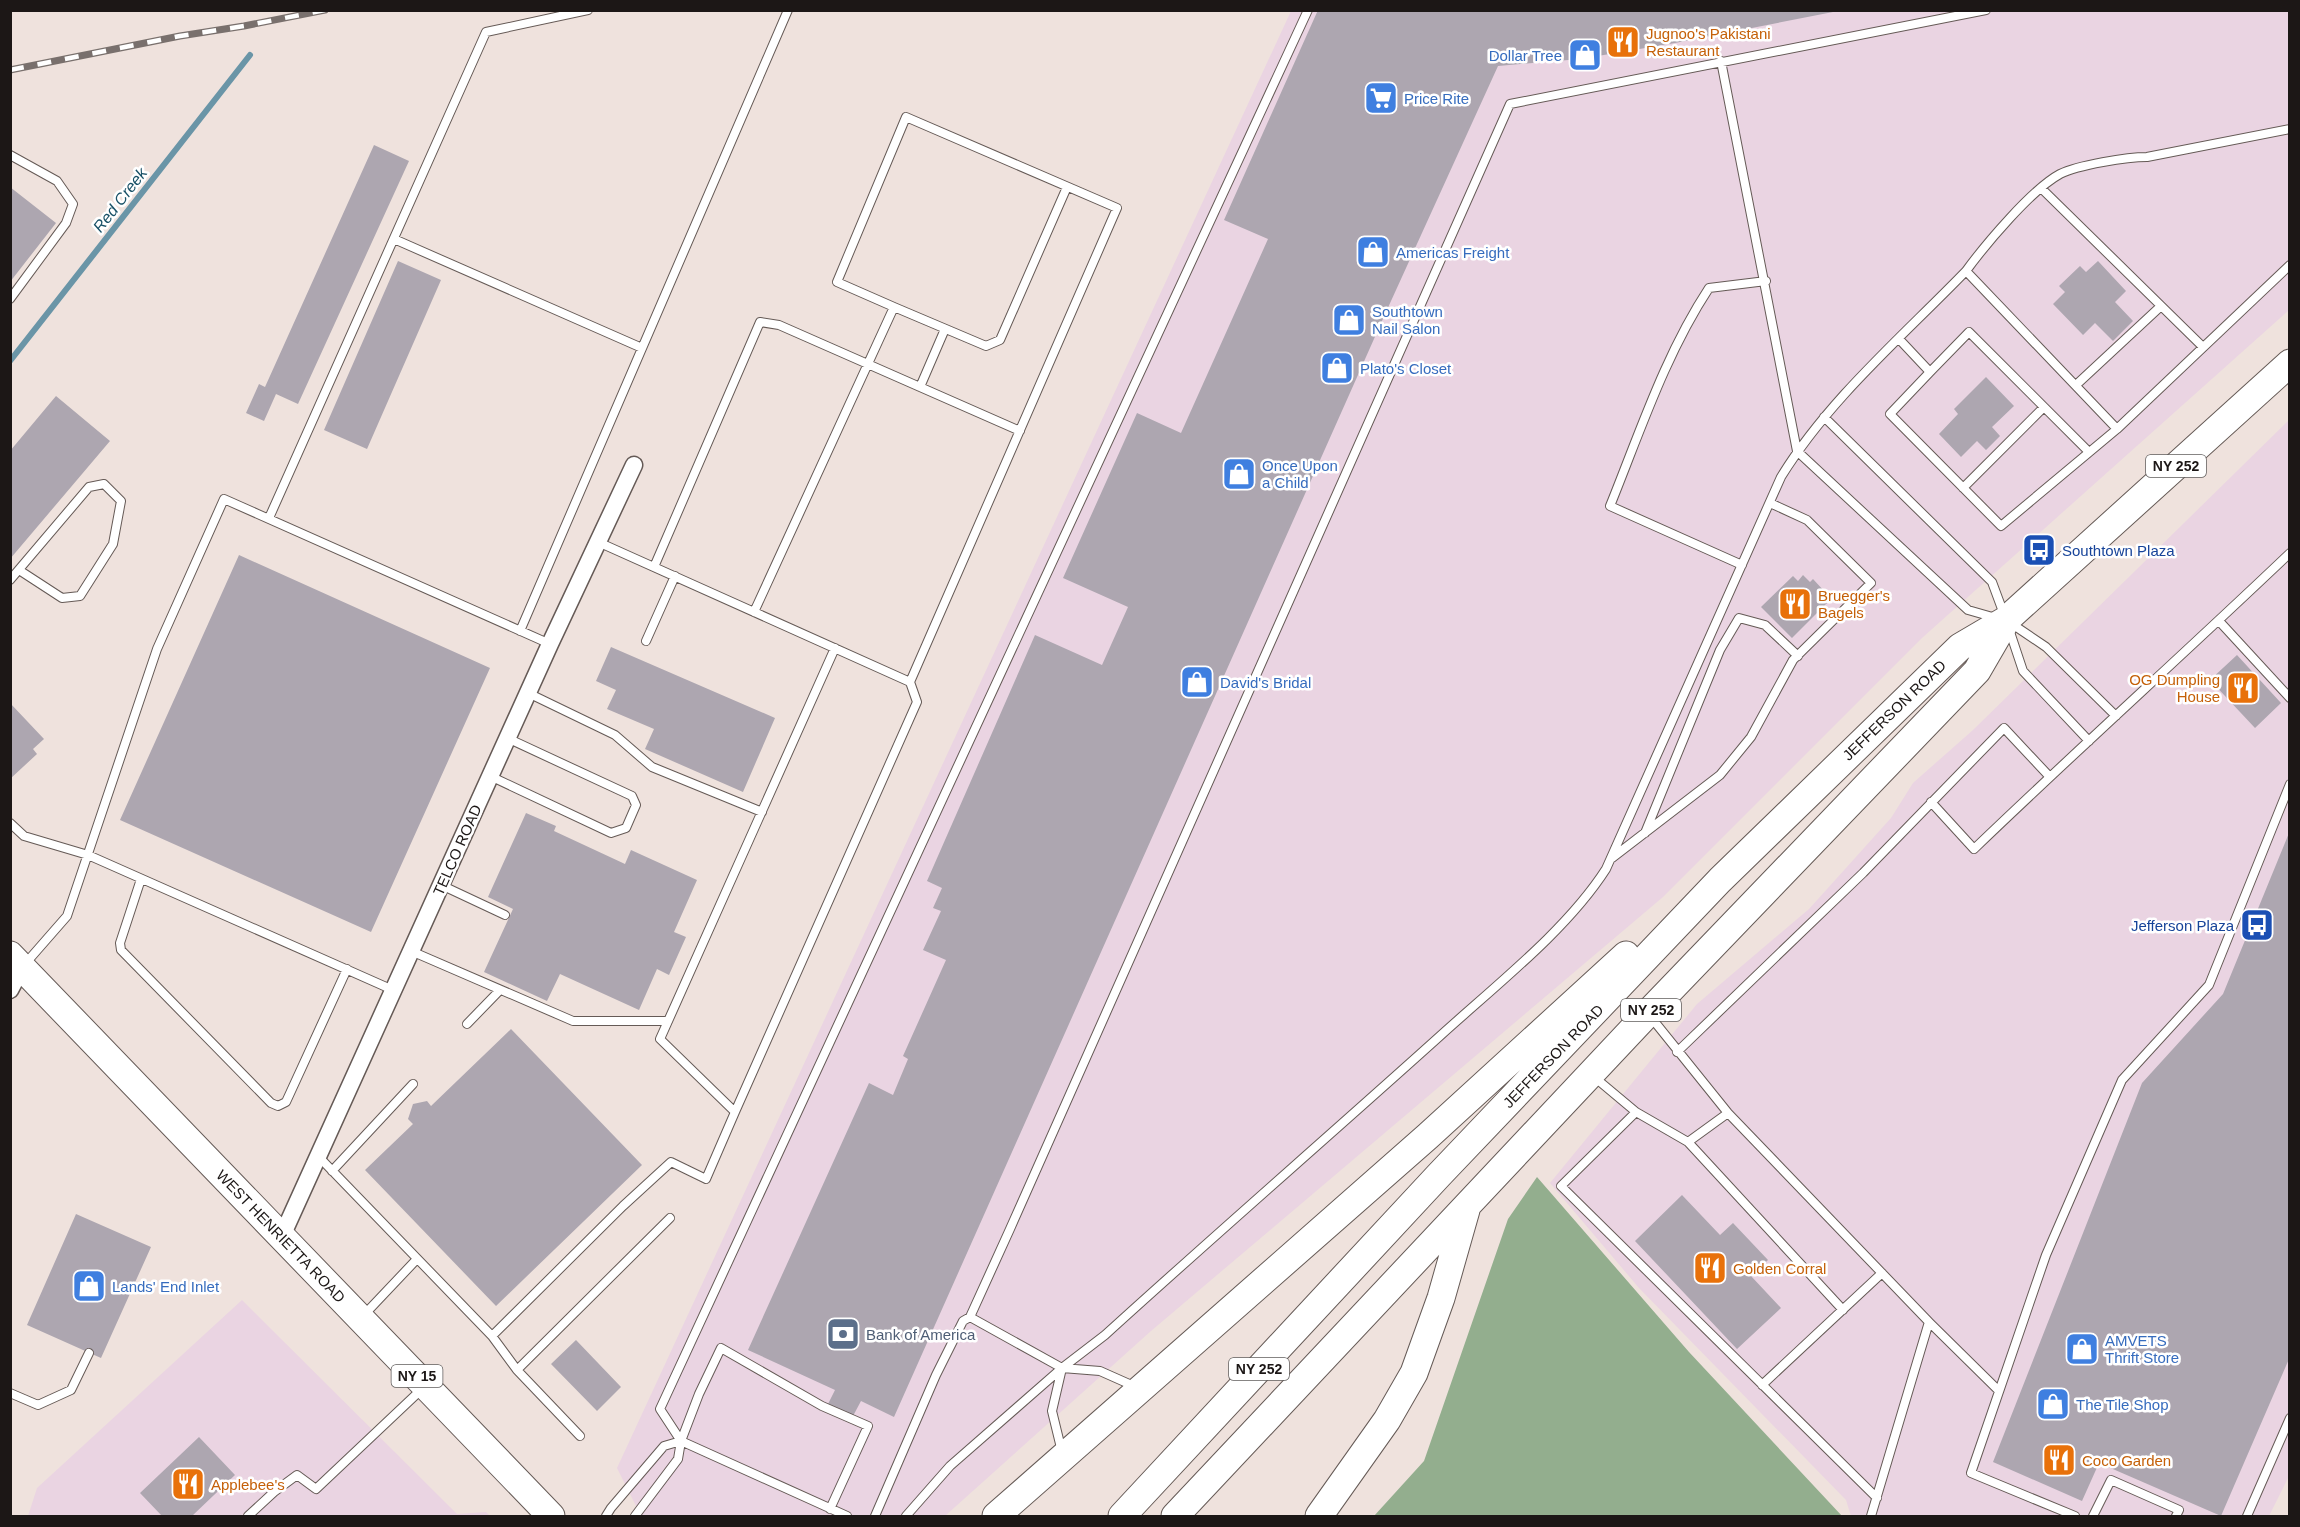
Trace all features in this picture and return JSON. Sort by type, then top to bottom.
[{"type":"main road","name":"JEFFERSON ROAD","points":[[1122,1516],[1439,1175],[1720,880],[1960,647],[2006,620],[2289,364]]},
{"type":"main road","name":"JEFFERSON ROAD","points":[[1175,1516],[1648,1013],[1977,671],[2006,620]]},
{"type":"main road","points":[[996,1516],[1420,1144],[1665,918],[1720,880]]},
{"type":"main road","name":"WEST HENRIETTA ROAD","points":[[13,971],[282,1236],[551,1516]]},
{"type":"main road","points":[[1319,1516],[1387,1420],[1414,1373],[1441,1298],[1467,1204]]},
{"type":"street","name":"TELCO ROAD","points":[[282,1236],[633,465]]},
{"type":"lane","points":[[269,518],[486,32],[588,10]]},
{"type":"lane","points":[[520,631],[788,10]]},
{"type":"lane","points":[[847,1516],[681,1441],[660,1409],[1308,10]]},
{"type":"lane","points":[[875,1516],[936,1375],[967,1319],[1510,105],[1721,61],[1986,10]]},
{"type":"lane","points":[[1721,61],[1766,281],[1797,451],[1968,610],[2006,620],[2046,647],[2116,716]]},
{"type":"lane","points":[[492,1336],[623,1206],[671,1162],[706,1179],[917,702],[910,682],[1117,208],[906,117],[837,282],[894,307],[986,346],[1000,340],[1068,187]]},
{"type":"lane","points":[[906,1516],[950,1466],[1062,1368],[1105,1335],[1554,933],[1575,908],[1583,903],[1611,860],[1781,477],[1797,451],[1824,417],[1966,271],[1986,244],[2042,189],[2060,175],[2080,168],[2137,157],[2147,158],[2286,129],[2289,138]]},
{"type":"lane","points":[[10,155],[57,181],[73,204],[66,223],[10,299]]},
{"type":"lane","points":[[2042,189],[2203,347]]},
{"type":"lane","points":[[393,240],[642,348]]},
{"type":"lane","points":[[2089,452],[1969,332],[1890,414],[2001,526],[2117,429],[2289,265]]},
{"type":"lane","points":[[1966,271],[2117,429]]},
{"type":"lane","points":[[1742,565],[1610,506],[1672,354],[1689,318],[1709,288],[1766,281]]},
{"type":"lane","points":[[2076,385],[2161,306]]},
{"type":"lane","points":[[754,612],[894,307]]},
{"type":"lane","points":[[654,567],[760,322],[779,325],[1020,431]]},
{"type":"lane","points":[[920,387],[945,329]]},
{"type":"lane","points":[[1899,339],[1930,372]]},
{"type":"lane","points":[[1963,488],[2044,407]]},
{"type":"lane","points":[[1824,417],[1992,582],[2023,671],[2089,741]]},
{"type":"lane","points":[[10,580],[89,487],[104,484],[121,501],[113,544],[80,596],[62,598],[20,570]]},
{"type":"lane","points":[[13,971],[67,916],[157,649],[225,499],[550,644]]},
{"type":"lane","points":[[1611,860],[1720,775],[1751,737],[1793,660],[1871,583],[1807,520],[1770,503]]},
{"type":"lane","points":[[598,542],[910,682]]},
{"type":"lane","points":[[1931,802],[1974,849],[2049,776],[2220,621],[2289,553]]},
{"type":"lane","points":[[646,641],[675,576]]},
{"type":"lane","points":[[1645,833],[1720,650],[1739,618],[1765,625],[1798,656]]},
{"type":"lane","points":[[2220,621],[2289,698]]},
{"type":"lane","points":[[735,1112],[660,1039],[835,648]]},
{"type":"lane","points":[[528,693],[615,735],[652,767],[762,812]]},
{"type":"lane","points":[[1677,1052],[1863,873],[2004,728],[2049,776]]},
{"type":"lane","points":[[490,776],[611,833],[626,828],[636,805],[632,796],[507,738]]},
{"type":"lane","points":[[2075,1516],[1971,1473],[2046,1255],[2122,1080],[2209,985],[2289,784]]},
{"type":"lane","points":[[10,823],[24,836],[88,855],[393,990]]},
{"type":"lane","points":[[141,879],[120,943],[121,950],[271,1103],[278,1106],[286,1102],[347,969]]},
{"type":"lane","points":[[441,885],[505,915]]},
{"type":"lane","points":[[411,951],[573,1021],[668,1021]]},
{"type":"lane","points":[[467,1024],[500,990]]},
{"type":"lane","points":[[1648,1013],[1728,1113],[1882,1274],[1999,1391]]},
{"type":"lane","points":[[1591,1074],[1636,1112],[1688,1142],[1843,1310]]},
{"type":"lane","points":[[332,1171],[413,1084]]},
{"type":"lane","points":[[1636,1112],[1562,1186],[1877,1498]]},
{"type":"lane","points":[[1688,1142],[1728,1113]]},
{"type":"lane","points":[[318,1156],[492,1336],[517,1370],[580,1436]]},
{"type":"lane","points":[[517,1370],[670,1218]]},
{"type":"lane","points":[[361,1318],[417,1258]]},
{"type":"lane","points":[[1762,1385],[1882,1274]]},
{"type":"lane","points":[[967,1319],[1062,1368],[1100,1371],[1142,1390]]},
{"type":"lane","points":[[1871,1516],[1929,1322]]},
{"type":"lane","points":[[635,1516],[678,1459],[681,1441],[699,1394],[721,1348],[822,1406],[868,1426],[830,1509]]},
{"type":"lane","points":[[10,1393],[38,1405],[71,1390],[89,1353]]},
{"type":"lane","points":[[1062,1368],[1052,1411],[1063,1458]]},
{"type":"lane","points":[[248,1516],[297,1475],[316,1489],[426,1385]]},
{"type":"lane","points":[[2247,1516],[2289,1418]]},
{"type":"lane","points":[[606,1516],[664,1446],[681,1441]]},
{"type":"lane","points":[[2093,1516],[2111,1480],[2179,1510],[2176,1516]]},
{"type":"shaded area","name":"Southtown Plaza","points":[[1291,11],[2289,11],[2289,310],[1922,638],[1663,897],[1151,1331],[945,1516],[641,1516],[617,1468]]},
{"type":"shaded area","points":[[2289,420],[2290,1474],[2269,1516],[1851,1516],[1846,1500],[1639,1288],[1550,1183],[1697,1004],[1809,909],[1891,818],[1913,783],[1973,730]]},
{"type":"shaded area","points":[[242,1300],[457,1514],[486,1512],[490,1516],[28,1516],[37,1488]]},
{"type":"green space","points":[[1537,1177],[1689,1352],[1842,1516],[1374,1516],[1424,1461],[1508,1219]]},
{"type":"building","points":[[1318,10],[1833,12],[1580,59],[1498,66],[1386,312],[894,1417],[861,1401],[853,1416],[828,1404],[835,1390],[748,1350],[869,1083],[893,1095],[908,1059],[903,1056],[946,960],[923,950],[941,911],[933,908],[942,888],[927,881],[1035,635],[1102,665],[1128,607],[1063,578],[1137,413],[1181,433],[1268,239],[1224,220]]},
{"type":"building","points":[[374,145],[409,161],[298,404],[276,394],[264,421],[246,413],[259,384],[265,387]]},
{"type":"building","points":[[10,187],[56,223],[10,282]]},
{"type":"building","points":[[398,261],[441,280],[367,449],[324,430]]},
{"type":"building","points":[[2098,261],[2126,291],[2115,302],[2133,321],[2113,341],[2095,323],[2083,335],[2053,304],[2065,292],[2059,286],[2080,266],[2086,272]]},
{"type":"building","points":[[1986,377],[2014,406],[1992,427],[2000,436],[1986,450],[1977,441],[1961,457],[1939,434],[1958,414],[1954,409]]},
{"type":"building","points":[[56,396],[110,441],[10,559],[10,451]]},
{"type":"building","points":[[239,555],[490,668],[371,932],[120,820]]},
{"type":"building","name":"Bruegger's Bagels","points":[[1803,575],[1810,582],[1813,579],[1825,592],[1822,595],[1829,601],[1792,638],[1761,607],[1793,576],[1798,581]]},
{"type":"building","points":[[611,647],[775,718],[743,792],[645,749],[654,729],[607,709],[616,690],[596,681]]},
{"type":"building","points":[[2237,655],[2281,703],[2255,728],[2210,680]]},
{"type":"building","points":[[10,703],[44,739],[33,749],[37,754],[10,779]]},
{"type":"building","points":[[526,813],[556,826],[554,831],[625,864],[631,850],[697,880],[674,932],[686,937],[669,975],[657,969],[639,1010],[560,974],[547,1001],[484,972],[513,909],[488,897]]},
{"type":"building","points":[[2289,833],[2289,1359],[2221,1516],[2099,1463],[2082,1501],[1993,1462],[2142,1083],[2223,994]]},
{"type":"building","points":[[511,1029],[642,1165],[496,1306],[365,1170],[413,1124],[408,1119],[413,1104],[427,1101],[431,1106]]},
{"type":"building","name":"Golden Corral","points":[[1682,1195],[1720,1235],[1733,1223],[1768,1260],[1751,1276],[1781,1308],[1737,1349],[1635,1241]]},
{"type":"building","name":"Lands' End Inlet","points":[[76,1214],[151,1247],[101,1358],[27,1325]]},
{"type":"building","points":[[576,1340],[621,1387],[597,1411],[551,1364]]},
{"type":"building","name":"Applebee's","points":[[199,1437],[235,1475],[192,1516],[162,1516],[140,1493]]},
{"type":"waterway","name":"Red Creek","points":[[10,361],[250,55]]},
{"type":"railway","points":[[10,70],[325,10]]},
{"type":"place","name":"Jugnoo's Pakistani Restaurant","points":[[1623,42]]},
{"type":"place","name":"Dollar Tree","points":[[1585,55]]},
{"type":"place","name":"Price Rite","points":[[1381,98]]},
{"type":"place","name":"Americas Freight","points":[[1373,252]]},
{"type":"place","name":"Southtown Nail Salon","points":[[1349,320]]},
{"type":"place","name":"Plato's Closet","points":[[1337,368]]},
{"type":"place","name":"Once Upon a Child","points":[[1239,474]]},
{"type":"place","name":"Southtown Plaza","points":[[2039,550]]},
{"type":"place","name":"Bruegger's Bagels","points":[[1795,604]]},
{"type":"place","name":"David's Bridal","points":[[1197,682]]},
{"type":"place","name":"OG Dumpling House","points":[[2243,688]]},
{"type":"place","name":"Jefferson Plaza","points":[[2257,925]]},
{"type":"place","name":"Golden Corral","points":[[1710,1268]]},
{"type":"place","name":"Lands' End Inlet","points":[[89,1286]]},
{"type":"place","name":"Bank of America","points":[[843,1334]]},
{"type":"place","name":"AMVETS Thrift Store","points":[[2082,1349]]},
{"type":"place","name":"The Tile Shop","points":[[2053,1404]]},
{"type":"place","name":"Coco Garden","points":[[2059,1460]]},
{"type":"place","name":"Applebee's","points":[[188,1484]]}]
